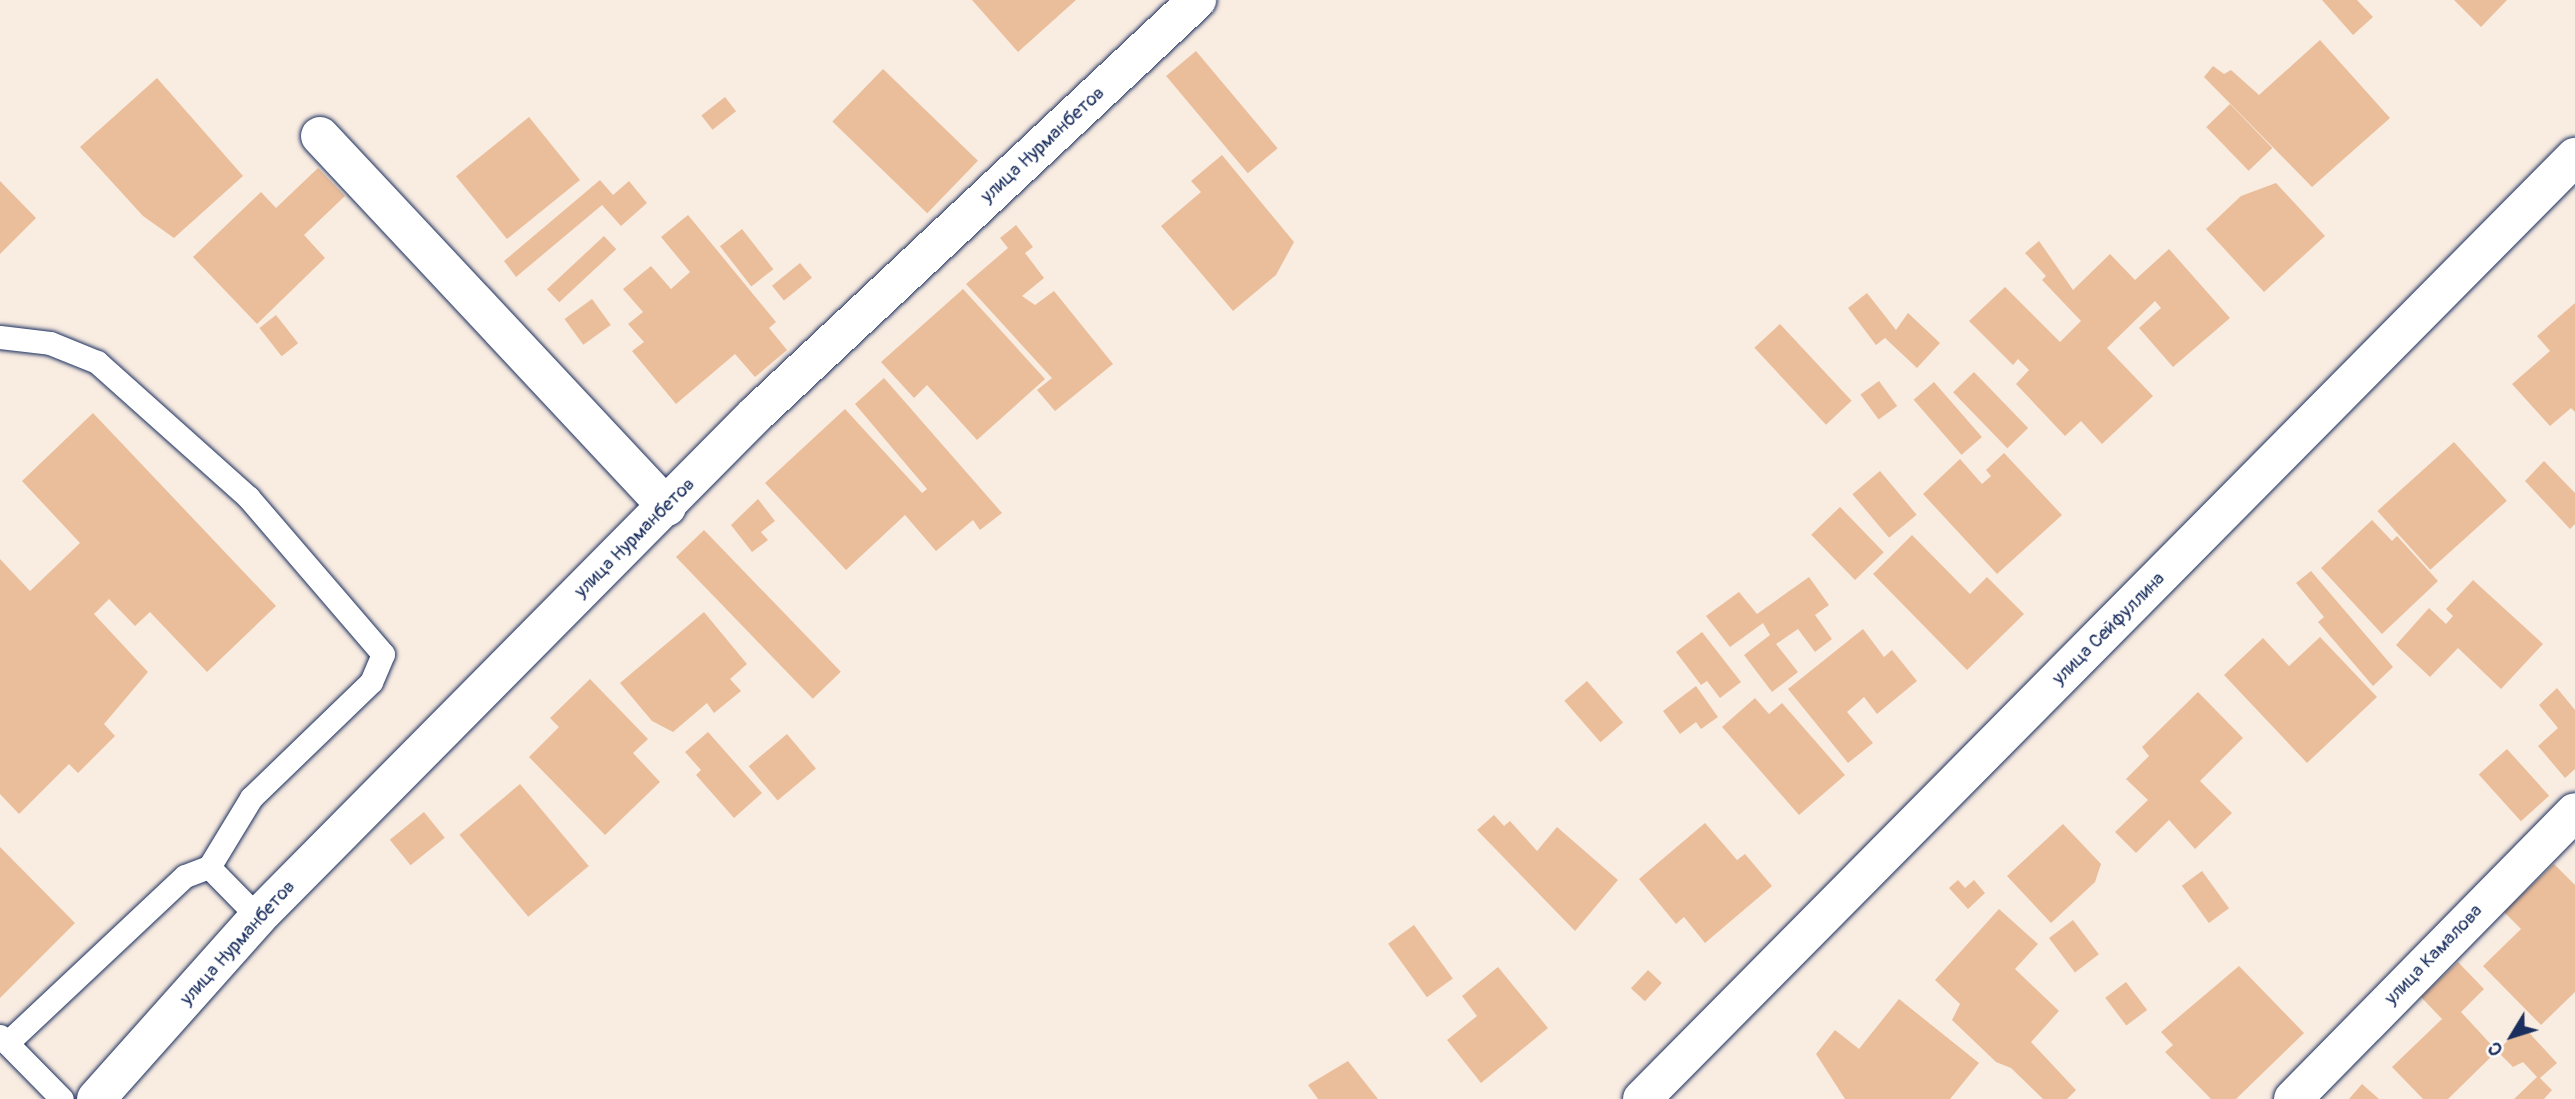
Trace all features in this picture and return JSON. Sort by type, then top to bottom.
[{"type":"street","name":"улица Нурманбетов","points":[[96,1099],[258,918],[756,414],[1197,0]]},
{"type":"street","points":[[320,136],[667,507]]},
{"type":"street","name":"улица Сейфуллина","points":[[1642,1099],[2575,157]]},
{"type":"street","name":"улица Камалова","points":[[2293,1099],[2575,812]]},
{"type":"lane","points":[[0,337],[50,343],[97,362],[248,497],[383,654],[371,682],[251,798],[209,867],[185,876],[4,1040],[62,1099]]},
{"type":"lane","points":[[209,867],[258,918]]},
{"type":"building","points":[[972,0],[1076,0],[1018,52]]},
{"type":"building","points":[[2322,0],[2357,0],[2373,17],[2353,35]]},
{"type":"building","points":[[2454,0],[2507,0],[2481,27]]},
{"type":"building","points":[[2320,40],[2390,118],[2312,187],[2204,77],[2213,66],[2224,74],[2231,70],[2259,95]]},
{"type":"building","points":[[1196,51],[1278,148],[1248,173],[1166,76]]},
{"type":"building","points":[[883,69],[978,161],[927,213],[832,122]]},
{"type":"building","points":[[157,78],[243,176],[174,238],[143,216],[80,147]]},
{"type":"building","points":[[725,97],[736,111],[712,130],[701,115]]},
{"type":"building","points":[[2230,104],[2272,148],[2249,171],[2206,127]]},
{"type":"building","points":[[529,117],[580,180],[507,239],[456,176]]},
{"type":"building","points":[[1222,155],[1294,242],[1276,275],[1233,311],[1161,226],[1201,192],[1191,181]]},
{"type":"building","points":[[318,168],[345,196],[304,235],[325,258],[257,324],[193,257],[261,192],[276,208]]},
{"type":"building","points":[[600,180],[613,195],[629,181],[647,203],[621,226],[602,205],[516,277],[504,261]]},
{"type":"building","points":[[0,181],[36,218],[0,254]]},
{"type":"building","points":[[2276,183],[2325,236],[2264,292],[2206,229],[2241,196]]},
{"type":"building","points":[[688,215],[776,322],[769,328],[787,350],[755,377],[735,354],[676,404],[632,351],[644,342],[628,324],[643,312],[623,289],[651,266],[671,289],[690,272],[661,237]]},
{"type":"building","points":[[1016,225],[1033,247],[1025,253],[1044,278],[1022,296],[1035,305],[1054,291],[1113,364],[1055,411],[1037,390],[1052,378],[966,284],[1008,248],[1000,238]]},
{"type":"building","points":[[742,229],[773,269],[751,286],[720,246]]},
{"type":"building","points":[[604,236],[616,249],[559,302],[547,289]]},
{"type":"building","points":[[2039,241],[2073,290],[2110,254],[2135,280],[2169,249],[2230,318],[2173,367],[2139,328],[2161,308],[2155,301],[2107,348],[2153,396],[2102,444],[2081,421],[2065,436],[2016,384],[2029,370],[2018,359],[2013,365],[1969,321],[2005,287],[2060,342],[2081,321],[2042,280],[2046,276],[2025,253]]},
{"type":"building","points":[[800,263],[812,278],[784,300],[772,286]]},
{"type":"building","points":[[963,289],[1045,379],[977,440],[927,385],[914,398],[881,362]]},
{"type":"building","points":[[1867,293],[1896,330],[1908,313],[1940,343],[1917,368],[1885,338],[1876,345],[1848,308]]},
{"type":"building","points":[[592,299],[611,325],[583,345],[564,319]]},
{"type":"building","points":[[2575,303],[2575,412],[2571,408],[2550,426],[2512,384],[2550,351],[2537,336]]},
{"type":"building","points":[[276,315],[298,343],[282,356],[259,328]]},
{"type":"building","points":[[1780,324],[1852,401],[1826,425],[1754,348]]},
{"type":"building","points":[[1974,372],[2028,428],[2007,448],[1953,392]]},
{"type":"building","points":[[884,378],[1002,513],[980,530],[973,520],[936,551],[905,515],[846,570],[765,483],[845,409],[922,493],[927,489],[855,404]]},
{"type":"building","points":[[1879,381],[1897,406],[1879,420],[1860,395]]},
{"type":"building","points":[[1934,382],[1982,437],[1962,455],[1914,400]]},
{"type":"building","points":[[93,413],[276,606],[207,672],[150,612],[135,626],[109,599],[94,614],[148,672],[104,724],[115,736],[78,773],[69,764],[19,814],[0,794],[0,559],[30,591],[80,543],[22,481]]},
{"type":"building","points":[[2454,442],[2507,501],[2430,570],[2377,511]]},
{"type":"building","points":[[2004,453],[2062,515],[1997,574],[1923,494],[1960,459],[1982,484],[1991,476],[1986,470]]},
{"type":"building","points":[[2544,461],[2575,493],[2575,524],[2570,529],[2525,481]]},
{"type":"building","points":[[1880,471],[1917,515],[1889,538],[1852,494]]},
{"type":"building","points":[[758,499],[775,521],[761,532],[768,540],[752,552],[731,525]]},
{"type":"building","points":[[1840,507],[1884,552],[1855,580],[1811,535]]},
{"type":"building","points":[[2372,520],[2392,541],[2397,536],[2438,581],[2382,634],[2321,568]]},
{"type":"building","points":[[704,530],[841,672],[813,699],[676,557]]},
{"type":"building","points":[[1912,535],[1970,594],[1987,577],[2024,614],[1967,670],[1873,574]]},
{"type":"building","points":[[2311,571],[2393,667],[2373,686],[2318,622],[2324,617],[2296,583]]},
{"type":"building","points":[[1809,577],[1829,605],[1815,615],[1832,639],[1815,652],[1798,629],[1776,644],[1798,672],[1772,692],[1744,655],[1770,635],[1763,623],[1730,647],[1706,616],[1739,592],[1757,614]]},
{"type":"building","points":[[2473,580],[2543,644],[2501,689],[2458,648],[2430,677],[2396,645],[2429,608],[2446,624],[2453,616],[2446,609]]},
{"type":"building","points":[[704,612],[747,664],[730,679],[741,691],[714,713],[707,703],[673,732],[652,721],[620,683]]},
{"type":"building","points":[[1863,629],[1884,657],[1892,650],[1917,681],[1877,714],[1864,697],[1847,712],[1873,743],[1848,763],[1788,689]]},
{"type":"building","points":[[1702,632],[1741,682],[1720,698],[1707,681],[1701,685],[1676,652]]},
{"type":"building","points":[[2320,637],[2377,697],[2307,763],[2224,675],[2263,638],[2289,666]]},
{"type":"building","points":[[590,679],[648,739],[633,753],[660,782],[605,835],[529,757],[559,727],[550,718]]},
{"type":"building","points":[[1587,681],[1623,723],[1600,742],[1564,701]]},
{"type":"building","points":[[1696,686],[1718,717],[1701,729],[1696,722],[1680,734],[1663,711]]},
{"type":"building","points":[[2557,688],[2575,710],[2575,769],[2565,778],[2538,746],[2558,728],[2539,705]]},
{"type":"building","points":[[2198,692],[2243,738],[2200,781],[2232,813],[2195,849],[2169,820],[2136,853],[2115,832],[2148,800],[2126,779],[2149,756],[2142,747]]},
{"type":"building","points":[[1755,698],[1769,714],[1782,703],[1845,775],[1799,815],[1722,727]]},
{"type":"building","points":[[708,732],[762,793],[734,818],[696,775],[701,770],[685,752]]},
{"type":"building","points":[[787,734],[816,768],[778,801],[749,766]]},
{"type":"building","points":[[2507,749],[2549,796],[2521,821],[2479,774]]},
{"type":"building","points":[[520,784],[589,866],[528,917],[459,835]]},
{"type":"building","points":[[424,812],[445,838],[411,865],[390,840]]},
{"type":"building","points":[[1494,815],[1504,826],[1510,821],[1537,851],[1557,827],[1618,880],[1575,931],[1477,830]]},
{"type":"building","points":[[1705,823],[1737,860],[1745,854],[1772,886],[1705,943],[1684,917],[1676,924],[1639,879]]},
{"type":"building","points":[[2063,824],[2101,864],[2095,882],[2051,923],[2007,876]]},
{"type":"building","points":[[0,847],[75,923],[0,998]]},
{"type":"building","points":[[2554,864],[2575,885],[2575,992],[2541,1025],[2483,966],[2521,929],[2504,912]]},
{"type":"building","points":[[2202,871],[2229,908],[2209,923],[2182,886]]},
{"type":"building","points":[[1958,880],[1965,888],[1974,880],[1985,893],[1968,909],[1949,888]]},
{"type":"building","points":[[1999,909],[2038,944],[2015,969],[2059,1011],[2031,1042],[2076,1090],[2067,1099],[2043,1099],[2011,1068],[1996,1062],[1952,1020],[1960,1004],[1935,980]]},
{"type":"building","points":[[2073,920],[2099,954],[2075,972],[2049,938]]},
{"type":"building","points":[[1414,925],[1453,978],[1427,997],[1388,944]]},
{"type":"building","points":[[2458,962],[2484,989],[2461,1012],[2497,1051],[2448,1099],[2423,1099],[2392,1067],[2442,1019],[2421,997]]},
{"type":"building","points":[[2239,966],[2304,1033],[2236,1099],[2211,1099],[2165,1052],[2173,1045],[2161,1032]]},
{"type":"building","points":[[1498,967],[1548,1028],[1481,1083],[1447,1040],[1477,1016],[1462,996]]},
{"type":"building","points":[[1648,970],[1662,983],[1645,1001],[1631,988]]},
{"type":"building","points":[[2126,982],[2147,1010],[2126,1026],[2105,998]]},
{"type":"building","points":[[1899,999],[1979,1063],[1950,1099],[1845,1099],[1816,1054],[1835,1030],[1859,1049]]},
{"type":"building","points":[[2523,1026],[2557,1063],[2540,1078],[2552,1090],[2544,1099],[2514,1099],[2537,1077],[2523,1062],[2513,1067],[2497,1051]]},
{"type":"building","points":[[1348,1061],[1378,1099],[1318,1099],[1308,1085]]},
{"type":"building","points":[[2362,1084],[2379,1099],[2349,1099]]}]
